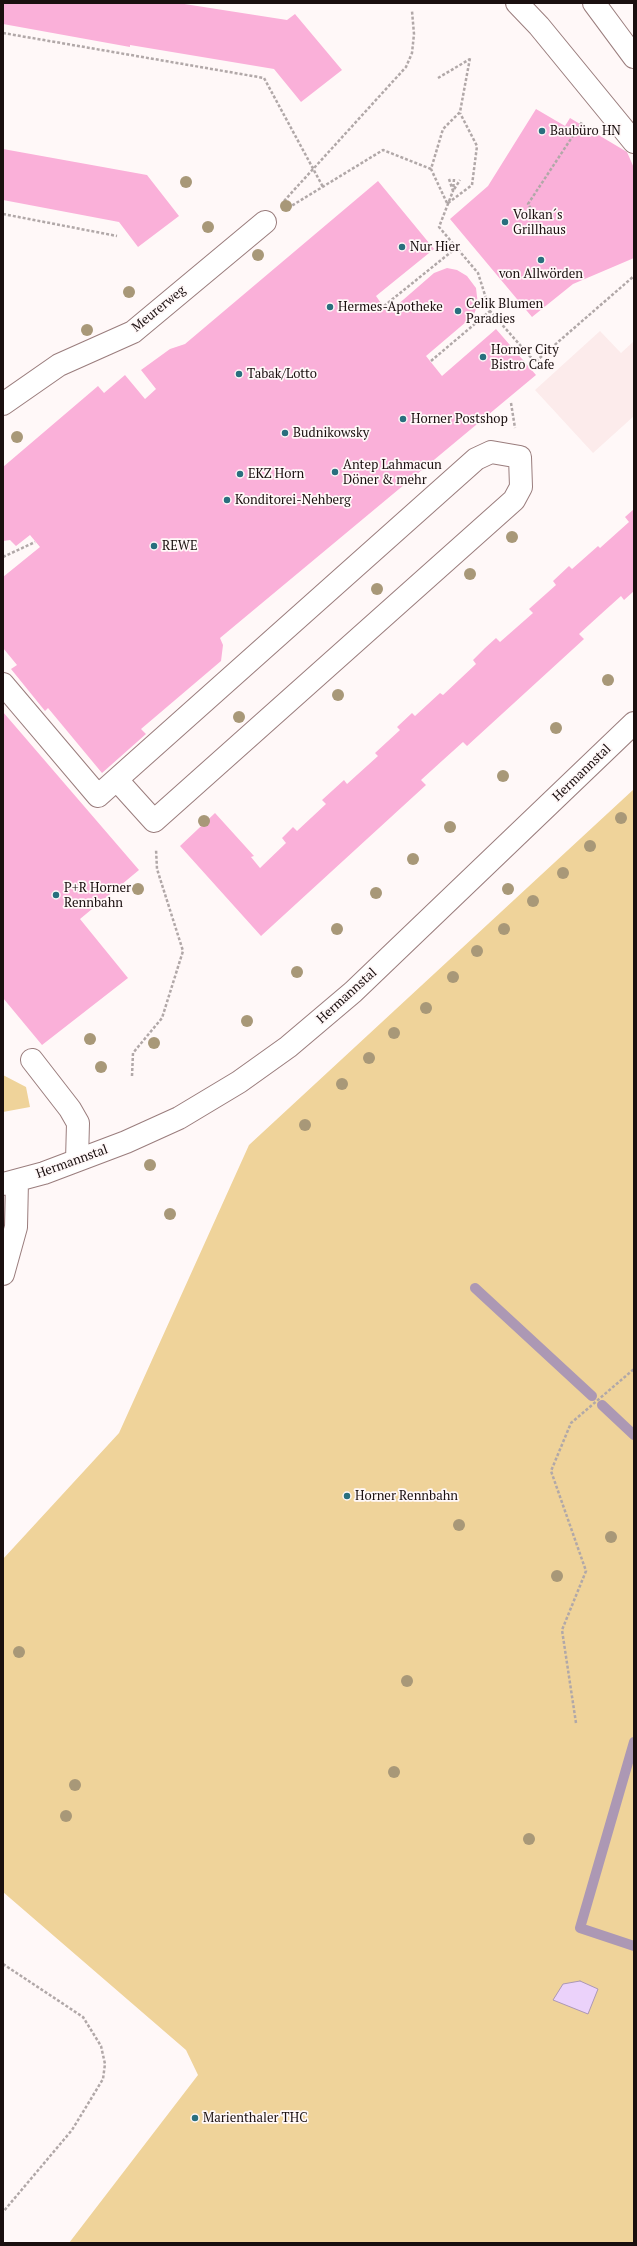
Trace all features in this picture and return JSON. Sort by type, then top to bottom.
[{"type":"street","points":[[594,3],[634,57]]},
{"type":"street","points":[[517,4],[540,26],[634,142]]},
{"type":"street","name":"Meurerweg","points":[[3,404],[60,365],[132,332],[265,222]]},
{"type":"street","points":[[3,684],[98,796],[476,459],[491,452],[520,458],[521,487],[514,500],[154,820],[117,780]]},
{"type":"street","name":"Hermannstal","points":[[10,1182],[44,1173],[126,1142],[199,1106],[238,1082],[306,1032],[353,992],[454,897],[634,723]]},
{"type":"street","points":[[32,1060],[70,1109],[78,1123],[77,1160]]},
{"type":"street","points":[[3,1274],[16,1227],[10,1182]]},
{"type":"path","points":[[265,222],[406,67],[412,53],[414,34],[412,11]]},
{"type":"path","points":[[3,33],[264,78],[323,187]]},
{"type":"path","points":[[438,78],[470,58],[460,112],[443,129],[431,168],[448,204]]},
{"type":"path","points":[[448,204],[472,185],[477,146],[460,112]]},
{"type":"path","points":[[539,221],[528,204],[583,121]]},
{"type":"path","points":[[265,222],[383,150],[431,168]]},
{"type":"path","points":[[449,179],[453,191]]},
{"type":"path","points":[[453,191],[454,179]]},
{"type":"path","points":[[460,180],[453,191],[439,227],[478,273],[490,311],[534,362],[634,276]]},
{"type":"path","points":[[3,214],[117,236]]},
{"type":"path","points":[[384,306],[456,248]]},
{"type":"path","points":[[431,361],[490,311]]},
{"type":"path","points":[[3,557],[35,542]]},
{"type":"path","points":[[132,1076],[133,1053],[162,1018],[183,951],[157,869],[154,820]]},
{"type":"path","points":[[576,1723],[562,1630],[586,1571],[551,1471],[571,1423],[634,1369]]},
{"type":"path","points":[[3,1964],[83,2017],[101,2046],[105,2064],[103,2079],[72,2130],[3,2212]]},
{"type":"shaded area","points":[[600,331],[621,353],[634,341],[634,416],[593,453],[535,390]]},
{"type":"shaded area","name":"Horner Rennbahn","points":[[634,789],[634,2243],[69,2243],[198,2075],[186,2050],[3,1892],[3,1559],[119,1433],[249,1145]]},
{"type":"shaded area","points":[[3,1075],[26,1087],[30,1107],[3,1112]]},
{"type":"shaded area","points":[[580,1981],[598,1989],[588,2014],[553,2000],[563,1984]]},
{"type":"building","points":[[3,3],[178,3],[287,20],[295,14],[342,70],[301,102],[274,69],[130,45],[130,47],[3,24]]},
{"type":"building","points":[[536,109],[565,126],[570,118],[627,152],[634,168],[634,258],[573,284],[532,317],[450,219],[488,186]]},
{"type":"building","points":[[3,149],[147,175],[179,216],[138,247],[119,222],[3,200]]},
{"type":"building","points":[[378,181],[434,249],[376,296],[388,313],[434,273],[447,268],[457,270],[467,276],[476,288],[478,305],[473,316],[426,356],[442,376],[496,329],[536,375],[220,638],[223,645],[221,661],[141,729],[146,734],[102,773],[48,708],[45,711],[11,669],[17,665],[3,648],[3,577],[40,547],[30,535],[16,546],[10,540],[3,541],[3,467],[98,386],[104,393],[125,375],[145,399],[156,389],[141,370],[170,349],[185,344]]},
{"type":"building","points":[[634,509],[634,591],[624,600],[621,596],[579,634],[584,639],[467,746],[463,742],[421,780],[426,785],[261,936],[180,846],[215,813],[254,856],[251,857],[260,868],[286,843],[282,838],[293,827],[297,831],[326,804],[322,800],[344,780],[347,784],[378,756],[375,753],[400,730],[397,727],[412,713],[415,716],[440,693],[443,695],[476,664],[473,660],[485,648],[496,638],[500,642],[533,613],[529,609],[556,585],[553,581],[569,566],[572,569],[598,546],[600,548],[629,522],[625,517]]},
{"type":"building","name":"P+R Horner Rennbahn","points":[[3,712],[139,870],[80,919],[128,978],[42,1045],[3,998]]},
{"type":"waterway","points":[[475,1288],[592,1396]]},
{"type":"waterway","points":[[602,1405],[634,1435]]},
{"type":"waterway","points":[[634,1742],[580,1928],[634,1946]]},
{"type":"place","name":"Baubüro HN","points":[[542,131]]},
{"type":"place","name":"Volkan´s Grillhaus","points":[[505,222]]},
{"type":"place","name":"Nur Hier","points":[[402,247]]},
{"type":"place","name":"von Allwörden","points":[[541,260]]},
{"type":"place","name":"Hermes-Apotheke","points":[[330,307]]},
{"type":"place","name":"Celik Blumen Paradies","points":[[458,311]]},
{"type":"place","name":"Horner City Bistro Cafe","points":[[483,357]]},
{"type":"place","name":"Tabak/Lotto","points":[[239,374]]},
{"type":"place","name":"Horner Postshop","points":[[403,419]]},
{"type":"place","name":"Budnikowsky","points":[[285,433]]},
{"type":"place","name":"Antep Lahmacun Döner & mehr","points":[[335,472]]},
{"type":"place","name":"EKZ Horn","points":[[240,474]]},
{"type":"place","name":"Konditorei-Nehberg","points":[[227,500]]},
{"type":"place","name":"REWE","points":[[154,546]]},
{"type":"place","name":"P+R Horner Rennbahn","points":[[56,895]]},
{"type":"place","name":"Horner Rennbahn","points":[[347,1496]]},
{"type":"place","name":"Marienthaler THC","points":[[195,2118]]}]
